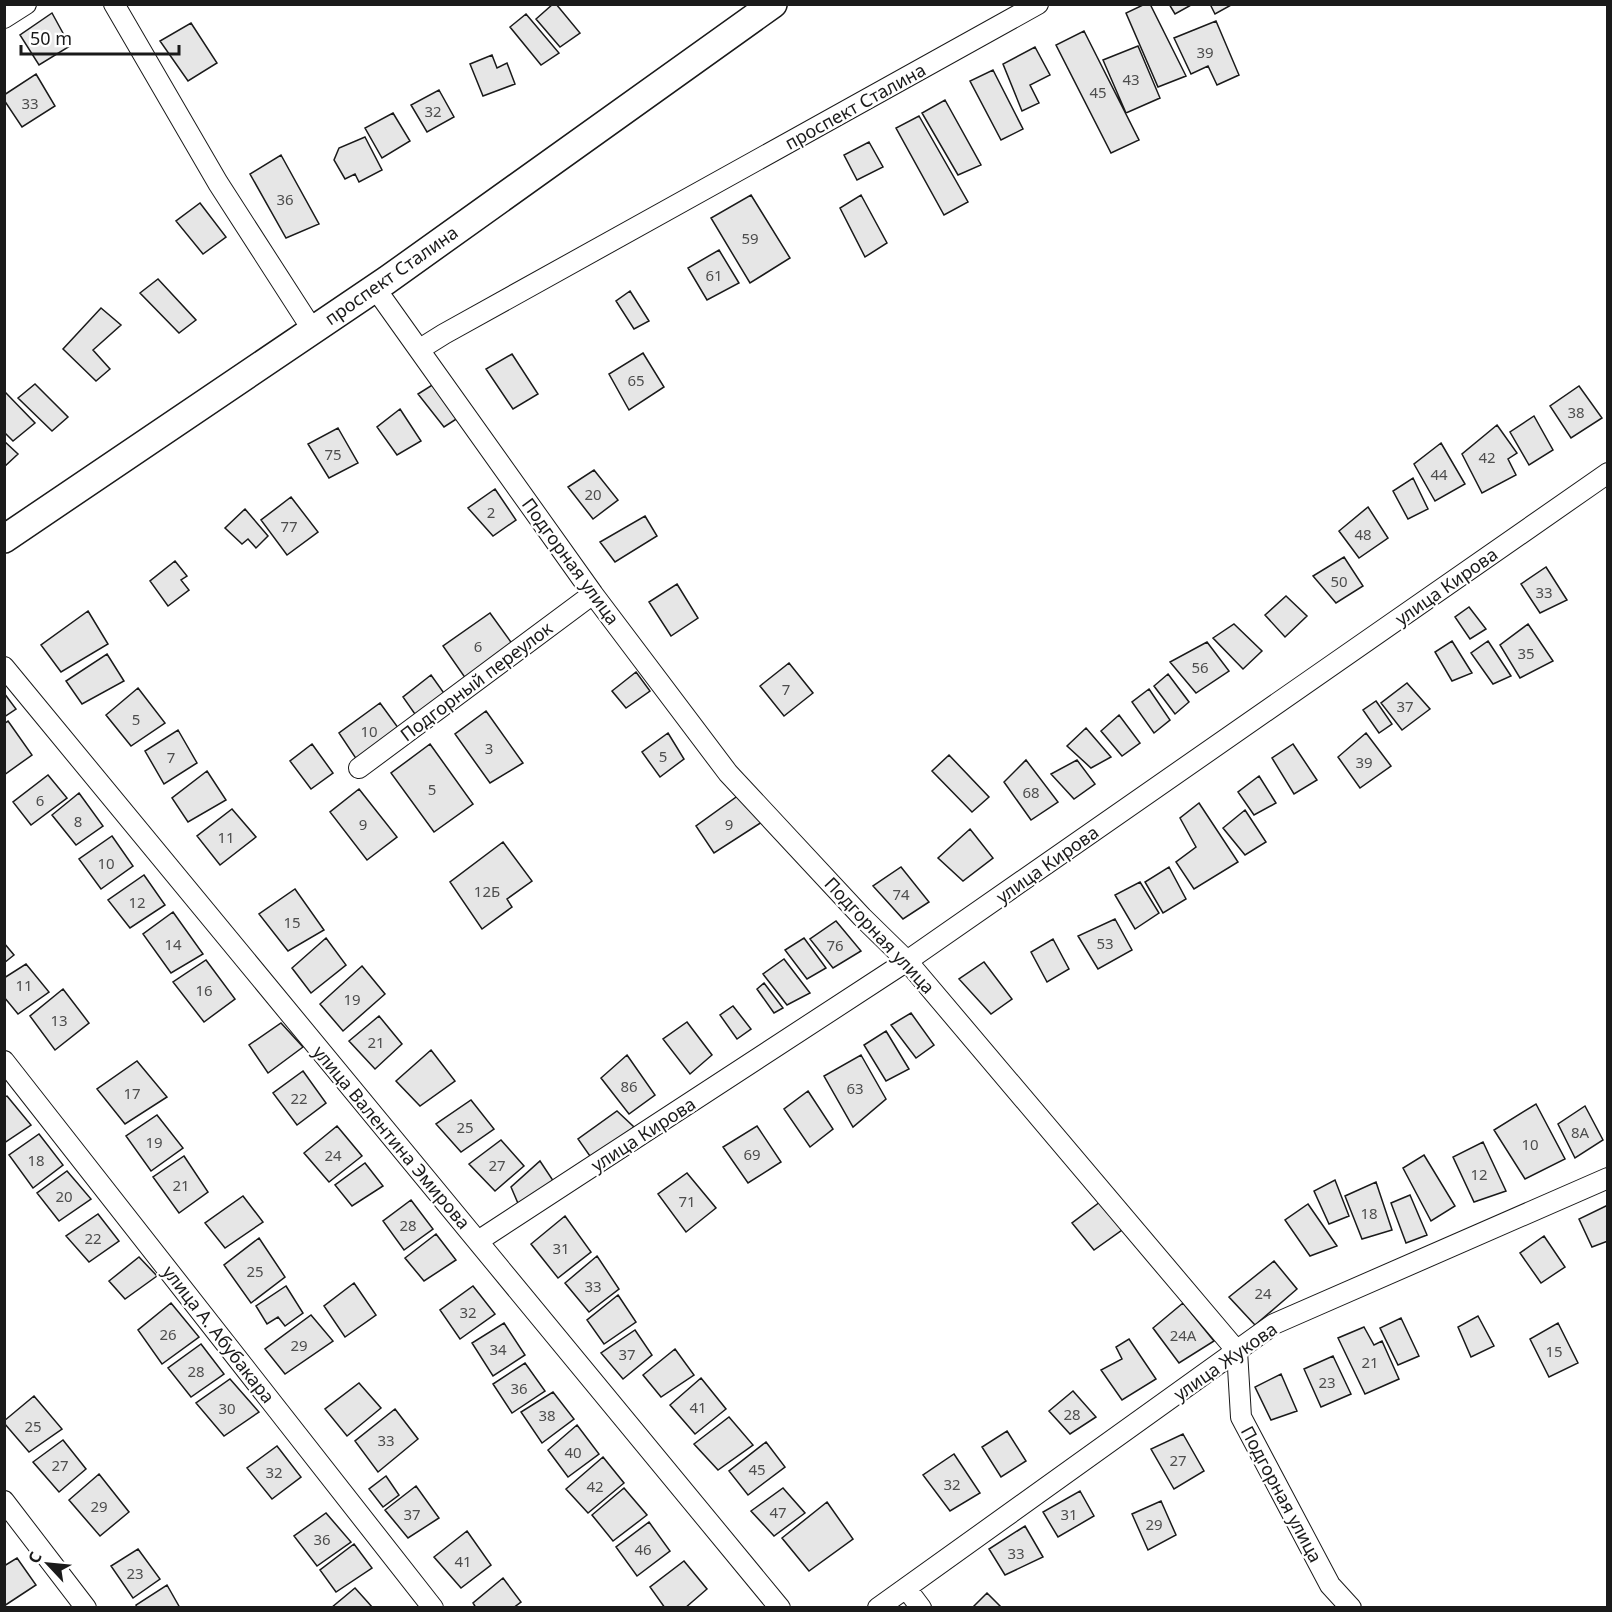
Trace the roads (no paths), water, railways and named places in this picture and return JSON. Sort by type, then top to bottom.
[{"type":"street","points":[[4,18],[26,4]]},
{"type":"street","points":[[114,4],[218,183],[312,330]]},
{"type":"street","name":"проспект Сталина","points":[[4,539],[387,280],[773,4]]},
{"type":"street","name":"проспект Сталина","points":[[420,350],[455,328],[1038,4]]},
{"type":"street","name":"Подгорная улица","points":[[387,280],[375,288],[592,594],[728,773],[907,962],[1237,1351],[1240,1418],[1330,1584],[1351,1608]]},
{"type":"street","name":"улица Кирова","points":[[478,1241],[907,962],[1608,473]]},
{"type":"street","name":"Подгорный переулок","points":[[358,768],[592,594]]},
{"type":"street","name":"улица Валентина Эмирова","points":[[4,667],[780,1608]]},
{"type":"street","name":"улица А. Абубакара","points":[[4,1061],[433,1608]]},
{"type":"street","name":"улица Жукова","points":[[878,1608],[1274,1324],[1608,1178]]},
{"type":"street","points":[[4,1501],[86,1608]]},
{"type":"street","points":[[906,1588],[921,1608]]}]
